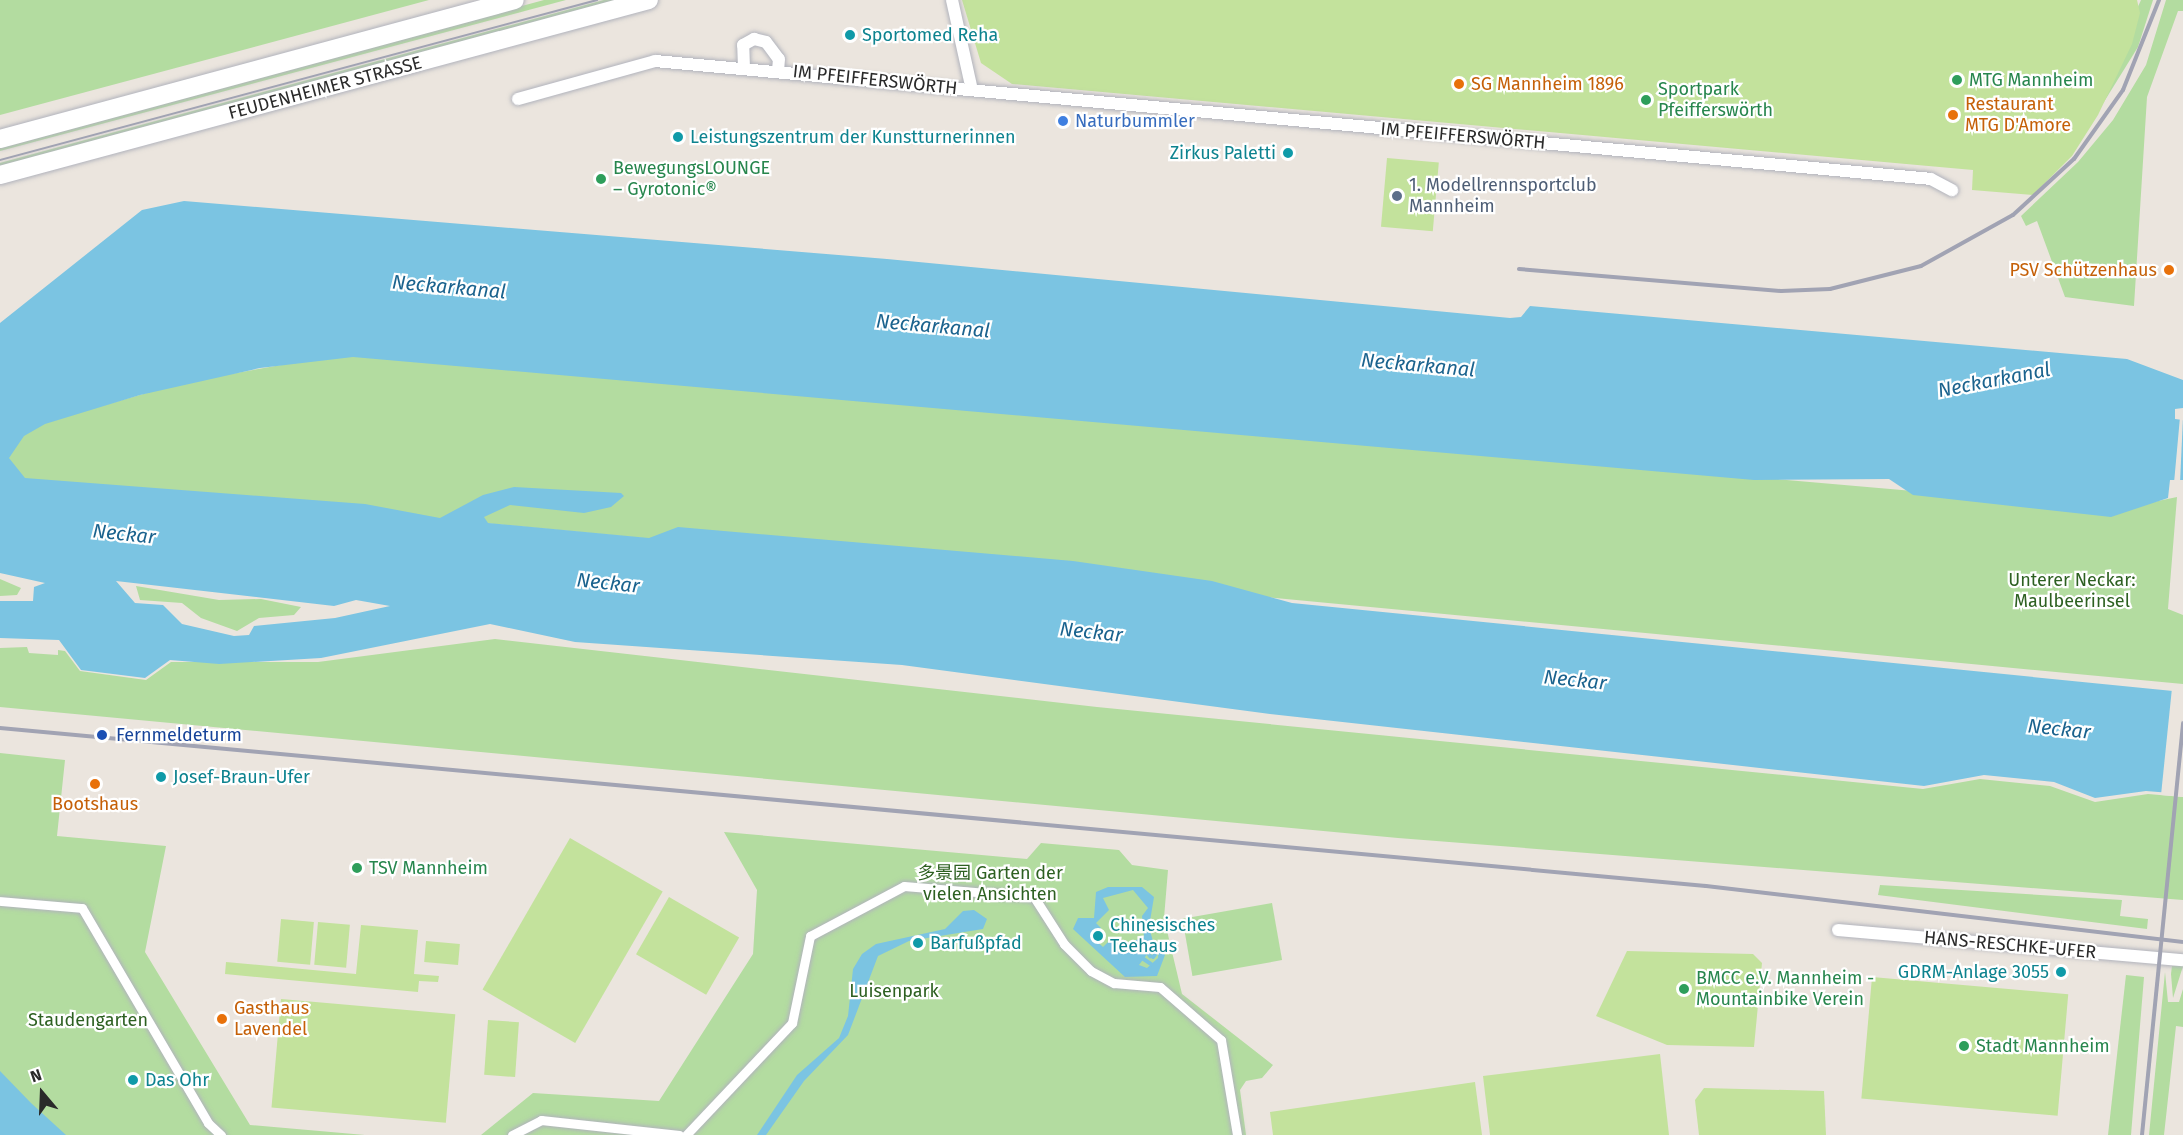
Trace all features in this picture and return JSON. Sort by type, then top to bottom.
[{"type":"main road","name":"FEUDENHEIMER STRASSE","points":[[0,139],[516,0]]},
{"type":"main road","name":"FEUDENHEIMER STRASSE","points":[[0,175],[649,0]]},
{"type":"street","name":"IM PFEIFFERSWÖRTH","points":[[952,0],[972,90]]},
{"type":"street","name":"IM PFEIFFERSWÖRTH","points":[[744,68],[743,45],[754,39],[766,42],[779,59],[778,71]]},
{"type":"street","name":"IM PFEIFFERSWÖRTH","points":[[518,99],[655,61],[1931,179],[1952,190]]},
{"type":"street","points":[[686,1135],[792,1023],[810,936],[904,886],[1034,897],[1064,944],[1091,971],[1114,983],[1160,987],[1221,1040],[1236,1135]]},
{"type":"street","points":[[0,901],[82,908],[208,1123],[221,1135]]},
{"type":"street","name":"HANS-RESCHKE-UFER","points":[[1838,930],[2183,960]]},
{"type":"street","points":[[513,1135],[542,1120],[679,1135]]},
{"type":"green space","points":[[0,0],[429,0],[0,115]]},
{"type":"green space","points":[[544,0],[566,0],[0,151],[0,146]]},
{"type":"green space","points":[[604,0],[620,0],[0,169],[0,163]]},
{"type":"green space","name":"Sportpark Pfeifferswörth","points":[[962,0],[2137,0],[2140,13],[2132,44],[2098,115],[2072,156],[2033,195],[1972,190],[1973,170],[1012,84],[981,63]]},
{"type":"green space","points":[[2141,0],[2153,0],[2138,47],[2071,155]]},
{"type":"green space","points":[[2166,0],[2183,0],[2183,11],[2178,11],[2147,97],[2134,306],[2065,297],[2037,221],[2026,226],[2021,216],[2078,162],[2113,120],[2146,65]]},
{"type":"green space","points":[[1387,158],[1439,163],[1433,231],[1381,227]]},
{"type":"green space","name":"Unterer Neckar: Maulbeerinsel","points":[[343,354],[2120,509],[2177,497],[2168,609],[2183,615],[2183,684],[20,479],[8,461],[11,438],[28,427],[185,382]]},
{"type":"green space","points":[[0,579],[21,588],[17,595],[0,596]]},
{"type":"green space","points":[[136,586],[219,600],[261,599],[301,607],[294,615],[259,618],[237,631],[201,618],[182,603],[140,600]]},
{"type":"green space","points":[[495,639],[1097,707],[1923,789],[1980,779],[2050,786],[2095,802],[2148,794],[2183,797],[2183,900],[1398,838],[0,707],[0,648],[27,647],[29,653],[58,655],[58,650],[65,651],[80,671],[146,680],[171,662],[318,662]]},
{"type":"green space","name":"Staudengarten","points":[[0,753],[65,760],[57,836],[166,846],[145,952],[250,1125],[365,1135],[0,1135]]},
{"type":"green space","name":"Luisenpark","points":[[724,832],[1027,859],[1041,843],[1119,850],[1132,865],[1168,870],[1164,918],[1182,994],[1273,1065],[1262,1078],[1246,1081],[1240,1090],[1246,1135],[481,1135],[533,1093],[659,1101],[753,954],[757,890]]},
{"type":"green space","points":[[570,838],[663,892],[575,1043],[482,990]]},
{"type":"green space","points":[[1880,885],[2122,900],[2120,916],[2148,919],[2147,929],[1878,895]]},
{"type":"green space","points":[[669,897],[739,937],[706,995],[636,954]]},
{"type":"green space","points":[[1272,903],[1282,960],[1192,976],[1182,919]]},
{"type":"green space","points":[[281,919],[314,922],[310,965],[277,962]]},
{"type":"green space","points":[[318,922],[350,925],[346,968],[314,965]]},
{"type":"green space","points":[[361,925],[418,930],[414,974],[439,976],[438,982],[419,981],[418,992],[225,974],[226,962],[356,974]]},
{"type":"green space","points":[[426,941],[460,944],[458,965],[424,962]]},
{"type":"green space","name":"BMCC e.V. Mannheim - Mountainbike Verein","points":[[1627,951],[1753,954],[1762,963],[1754,1047],[1667,1045],[1596,1016]]},
{"type":"green space","points":[[2172,966],[2183,966],[2173,998],[2171,974]]},
{"type":"green space","points":[[2165,972],[2168,1002],[2179,1002],[2183,989],[2183,1027],[2176,1026],[2164,1135],[2149,1135]]},
{"type":"green space","points":[[2126,975],[2144,977],[2131,1135],[2108,1135]]},
{"type":"green space","name":"Stadt Mannheim","points":[[1872,977],[2068,994],[2058,1116],[1861,1099]]},
{"type":"green space","points":[[281,999],[455,1014],[446,1123],[272,1108]]},
{"type":"green space","points":[[488,1020],[519,1022],[515,1077],[484,1075]]},
{"type":"green space","points":[[1660,1054],[1669,1135],[1490,1135],[1483,1076]]},
{"type":"green space","points":[[1475,1082],[1482,1135],[1273,1135],[1270,1112]]},
{"type":"green space","points":[[1704,1088],[1824,1091],[1826,1135],[1699,1135],[1695,1100]]},
{"type":"water","points":[[184,201],[887,259],[1510,318],[1521,317],[1530,306],[2127,359],[2183,380],[2183,408],[2175,409],[2175,419],[2183,420],[2183,480],[2170,480],[2168,498],[2111,517],[1913,495],[1889,479],[1754,480],[353,357],[260,368],[140,395],[45,424],[24,436],[9,458],[25,478],[365,504],[440,518],[483,495],[514,487],[621,493],[624,496],[611,507],[584,513],[510,505],[484,517],[488,523],[649,538],[678,527],[1073,561],[1212,581],[1292,603],[2183,692],[2183,794],[2146,791],[2095,798],[2054,782],[1984,775],[1924,786],[1270,714],[902,665],[575,642],[490,624],[321,658],[219,664],[170,660],[145,678],[81,670],[59,640],[0,638],[0,601],[33,601],[34,587],[45,583],[0,573],[0,323],[142,210]],"holes":[[[116,581],[334,606],[356,600],[390,606],[335,618],[254,626],[249,635],[234,636],[182,624],[163,605],[135,603]]]},
{"type":"water","points":[[1108,887],[1142,887],[1154,897],[1149,927],[1154,945],[1139,965],[1147,968],[1158,958],[1159,943],[1165,955],[1157,976],[1125,977],[1073,929],[1078,918],[1094,918],[1096,892]],"holes":[[[1133,890],[1148,908],[1142,916],[1144,937],[1120,946],[1112,938],[1103,947],[1092,937],[1101,928],[1096,923],[1109,910],[1103,898]]]},
{"type":"water","points":[[974,910],[987,919],[983,929],[909,941],[878,956],[848,1035],[804,1081],[766,1135],[757,1135],[797,1075],[839,1038],[848,1016],[853,969],[862,954],[876,944],[945,929],[963,911]]},
{"type":"water","points":[[0,1071],[31,1103],[66,1135],[0,1135]]},
{"type":"pier","points":[[2180,417],[2183,417],[2180,483],[2174,483]]},
{"type":"pier","points":[[2172,688],[2183,689],[2183,797],[2161,795]]},
{"type":"waterway","points":[[1153,957],[1156,953]]},
{"type":"waterway","points":[[1142,958],[1151,964]]},
{"type":"tram line","points":[[0,160],[597,0]]},
{"type":"railway","points":[[1519,269],[1781,291],[1830,289],[1921,266],[2013,215],[2074,159],[2123,90],[2159,0]]},
{"type":"railway","points":[[2142,1135],[2183,723]]},
{"type":"railway","points":[[0,728],[1706,886],[2183,942]]},
{"type":"place","name":"Sportomed Reha","points":[[850,35]]},
{"type":"place","name":"MTG Mannheim","points":[[1957,80]]},
{"type":"place","name":"SG Mannheim 1896","points":[[1459,84]]},
{"type":"place","name":"Sportpark Pfeifferswörth","points":[[1646,100]]},
{"type":"place","name":"Restaurant MTG D'Amore","points":[[1953,115]]},
{"type":"place","name":"Naturbummler","points":[[1063,121]]},
{"type":"place","name":"Leistungszentrum der Kunstturnerinnen","points":[[678,137]]},
{"type":"place","name":"Zirkus Paletti","points":[[1288,153]]},
{"type":"place","name":"BewegungsLOUNGE – Gyrotonic®","points":[[601,179]]},
{"type":"place","name":"1. Modellrennsportclub Mannheim","points":[[1397,196]]},
{"type":"place","name":"PSV Schützenhaus","points":[[2169,270]]},
{"type":"place","name":"Fernmeldeturm","points":[[102,735]]},
{"type":"place","name":"Josef-Braun-Ufer","points":[[161,777]]},
{"type":"place","name":"Bootshaus","points":[[95,784]]},
{"type":"place","name":"TSV Mannheim","points":[[357,868]]},
{"type":"place","name":"Chinesisches Teehaus","points":[[1098,936]]},
{"type":"place","name":"Barfußpfad","points":[[918,943]]},
{"type":"place","name":"GDRM-Anlage 3055","points":[[2061,972]]},
{"type":"place","name":"BMCC e.V. Mannheim - Mountainbike Verein","points":[[1684,989]]},
{"type":"place","name":"Gasthaus Lavendel","points":[[222,1019]]},
{"type":"place","name":"Stadt Mannheim","points":[[1964,1046]]},
{"type":"place","name":"Das Ohr","points":[[133,1080]]},
{"type":"water label","name":"Neckarkanal","points":[[449,287]]},
{"type":"water label","name":"Neckarkanal","points":[[933,326]]},
{"type":"water label","name":"Neckarkanal","points":[[1418,365]]},
{"type":"water label","name":"Neckarkanal","points":[[1994,380]]},
{"type":"water label","name":"Neckar","points":[[124,534]]},
{"type":"water label","name":"Neckar","points":[[608,583]]},
{"type":"water label","name":"Neckar","points":[[1091,632]]},
{"type":"water label","name":"Neckar","points":[[1575,680]]},
{"type":"water label","name":"Neckar","points":[[2059,729]]},
{"type":"park label","name":"多景园 Garten der vielen Ansichten","points":[[990,884]]}]
